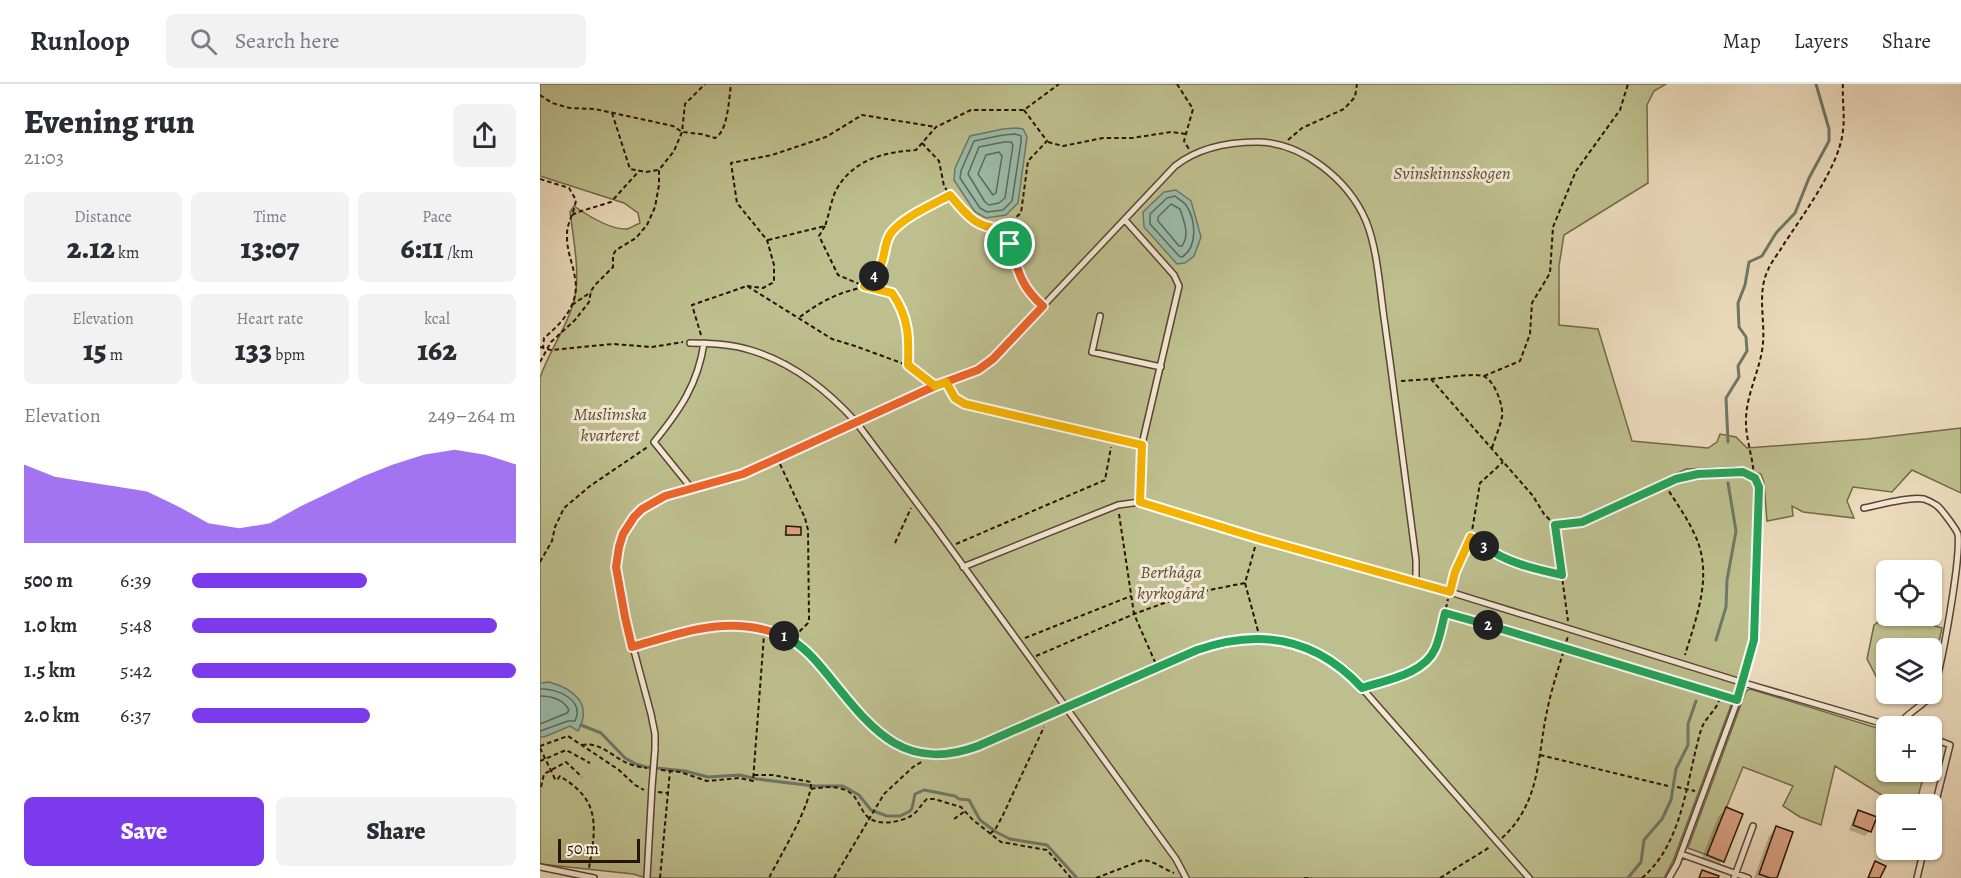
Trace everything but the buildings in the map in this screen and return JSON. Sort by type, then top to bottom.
[{"type":"lane","points":[[647,878],[655,749],[653,721],[632,647],[616,572],[623,534],[634,517],[646,506],[665,496],[735,477],[935,386],[978,370],[993,359],[1176,166],[1192,157],[1222,146],[1258,142],[1281,145],[1306,157],[1339,181],[1354,198],[1367,222],[1393,381],[1416,560],[1416,583]]},
{"type":"lane","points":[[1125,220],[1170,270],[1178,282],[1179,289],[1142,445],[1140,502]]},
{"type":"lane","points":[[1100,316],[1092,352],[1161,367]]},
{"type":"lane","points":[[690,343],[750,350],[776,361],[818,386],[844,408],[914,499],[1176,859],[1186,877]]},
{"type":"lane","points":[[692,489],[654,442],[684,402],[699,368],[704,343]]},
{"type":"lane","points":[[946,382],[955,398],[965,404],[1142,445]]},
{"type":"lane","points":[[1864,508],[1902,500],[1923,499],[1937,505],[1958,534],[1960,565],[1942,657]]},
{"type":"lane","points":[[963,567],[1118,505],[1140,502],[1257,538],[1450,592],[1876,722]]},
{"type":"lane","points":[[632,647],[710,626],[738,626],[765,630],[791,639],[818,663],[877,732],[906,748],[933,754],[952,753],[971,748],[1217,644],[1232,640],[1260,638],[1287,642],[1317,652],[1341,667],[1529,878]]},
{"type":"lane","points":[[1669,878],[1681,854],[1744,683]]},
{"type":"lane","points":[[1904,716],[1922,704]]},
{"type":"lane","points":[[1942,742],[1950,745],[1942,777]]},
{"type":"lane","points":[[1735,876],[1753,826]]},
{"type":"lane","points":[[1681,854],[1735,876],[1748,878]]},
{"type":"lane","points":[[1917,878],[1921,860]]},
{"type":"lane","points":[[540,867],[591,877]]},
{"type":"path","points":[[540,362],[551,342],[572,323],[589,302],[595,285],[613,267],[613,255],[616,250],[636,238],[647,225],[655,207],[659,170],[674,151],[682,132],[685,104],[705,84]]},
{"type":"path","points":[[540,95],[552,103],[570,108],[595,108],[673,126],[682,132],[715,138],[724,128],[731,84]]},
{"type":"path","points":[[908,365],[909,333],[899,303],[892,293],[864,286],[838,275],[819,236],[825,226],[836,191],[856,166],[891,151],[915,150],[936,127],[971,110],[1024,110],[1059,84]]},
{"type":"path","points":[[1177,84],[1193,109],[1184,141],[1192,157]]},
{"type":"path","points":[[1281,145],[1302,128],[1344,108],[1355,97],[1357,84]]},
{"type":"path","points":[[1393,381],[1484,376],[1520,361],[1530,334],[1532,303],[1550,273],[1553,227],[1576,171],[1620,110],[1629,84]]},
{"type":"path","points":[[1744,683],[1754,640],[1759,487],[1746,439],[1746,416],[1752,382],[1762,355],[1764,325],[1762,292],[1767,271],[1821,186],[1836,157],[1843,130],[1843,84]]},
{"type":"path","points":[[1024,110],[1047,141],[1063,146],[1103,138],[1132,138],[1171,132],[1186,134]]},
{"type":"path","points":[[612,113],[630,169],[646,172],[659,170]]},
{"type":"path","points":[[704,343],[692,305],[747,286],[763,288],[774,282],[774,266],[767,240],[737,203],[731,164],[772,155],[826,137],[862,115],[936,127]]},
{"type":"path","points":[[922,143],[939,161],[944,186],[950,195],[978,225],[993,229],[1003,228],[1021,213],[1028,161],[1047,141]]},
{"type":"path","points":[[572,215],[611,202],[639,171]]},
{"type":"path","points":[[540,179],[569,188],[576,201],[567,225],[568,253],[576,287],[572,305],[558,326],[544,338],[542,348],[551,350],[613,344],[652,347],[690,343]]},
{"type":"path","points":[[799,318],[840,294],[864,286],[880,269],[890,234],[910,216],[950,195]]},
{"type":"path","points":[[767,240],[825,226]]},
{"type":"path","points":[[1003,228],[1019,274],[1029,294],[1043,306]]},
{"type":"path","points":[[747,286],[832,339],[908,365],[935,386]]},
{"type":"path","points":[[572,305],[591,292]]},
{"type":"path","points":[[1484,376],[1492,384],[1502,415],[1492,449]]},
{"type":"path","points":[[1431,380],[1533,496],[1544,514],[1555,525],[1570,629],[1547,709],[1533,794],[1508,833],[1498,842],[1440,878]]},
{"type":"path","points":[[949,547],[1105,480],[1113,438]]},
{"type":"path","points":[[540,562],[552,541],[555,526],[564,508],[590,486],[654,442]]},
{"type":"path","points":[[778,459],[805,518],[808,535],[809,621],[791,639]]},
{"type":"path","points":[[1362,688],[1425,664],[1436,648],[1455,572],[1471,537],[1480,483],[1503,462]]},
{"type":"path","points":[[1555,525],[1582,522],[1686,476],[1712,472],[1743,472],[1755,478]]},
{"type":"path","points":[[1665,485],[1695,535],[1703,566],[1704,584],[1700,605],[1683,664]]},
{"type":"path","points":[[895,543],[914,499]]},
{"type":"path","points":[[1118,505],[1134,614],[1157,668]]},
{"type":"path","points":[[1471,537],[1491,552],[1512,561],[1562,575]]},
{"type":"path","points":[[1257,538],[1245,583],[1260,638]]},
{"type":"path","points":[[1029,659],[1134,614],[1189,594],[1245,583]]},
{"type":"path","points":[[1017,642],[1131,596]]},
{"type":"path","points":[[1445,613],[1737,700]]},
{"type":"path","points":[[582,745],[591,744],[601,747],[634,766],[680,772],[709,781],[737,778],[753,781],[765,630]]},
{"type":"path","points":[[1642,878],[1666,848],[1681,811],[1701,728],[1718,704],[1720,695]]},
{"type":"path","points":[[990,834],[1003,815],[1050,715]]},
{"type":"path","points":[[591,877],[594,835],[590,806],[580,791],[560,776],[557,780],[544,759],[540,747],[568,736],[619,770],[635,785],[652,790]]},
{"type":"path","points":[[540,761],[566,750],[590,763]]},
{"type":"path","points":[[834,878],[884,794],[914,767],[933,754]]},
{"type":"path","points":[[1540,755],[1668,786]]},
{"type":"path","points":[[541,787],[544,774],[566,762],[582,777]]},
{"type":"path","points":[[660,878],[669,771]]},
{"type":"path","points":[[754,775],[775,775],[811,782],[806,804],[769,878]]},
{"type":"path","points":[[1677,787],[1686,789]]},
{"type":"path","points":[[811,789],[836,788],[848,791],[869,818],[886,822],[914,814],[923,802],[930,798],[958,805],[1001,842],[1047,850],[1071,878]]},
{"type":"path","points":[[954,819],[965,811]]},
{"type":"path","points":[[1096,878],[1143,860],[1186,877]]},
{"type":"path","points":[[1304,878],[1312,878]]},
{"type":"green space","name":"Berthåga kyrkogård","points":[[540,84],[1666,84],[1654,91],[1647,105],[1648,183],[1564,235],[1559,266],[1559,325],[1598,329],[1632,441],[1708,448],[1717,442],[1720,434],[1736,437],[1747,448],[1867,439],[1961,428],[1961,493],[1912,470],[1892,492],[1853,487],[1847,501],[1854,518],[1803,512],[1792,506],[1793,516],[1767,521],[1764,483],[1761,474],[1736,467],[1686,469],[1648,488],[1697,477],[1743,475],[1752,480],[1756,489],[1750,643],[1743,673],[1673,861],[1664,878],[647,878],[633,874],[540,864],[540,378],[568,317],[575,296],[576,265],[570,212],[574,206],[599,221],[620,229],[627,229],[640,223],[638,213],[624,203],[540,176]]},
{"type":"green space","points":[[1874,625],[1942,628],[1940,638],[1876,638],[1876,676],[1867,659]]},
{"type":"green space","points":[[1750,689],[1876,728],[1876,782],[1922,782],[1919,794],[1880,794],[1835,766],[1821,825],[1800,817],[1783,806],[1793,786],[1743,767],[1707,855],[1688,848],[1746,691]]},
{"type":"water","points":[[1016,128],[1023,129],[1027,137],[1018,203],[1006,215],[986,218],[975,212],[954,180],[955,168],[970,136]]},
{"type":"water","points":[[1176,190],[1191,201],[1201,237],[1194,256],[1185,263],[1177,264],[1144,227],[1143,212],[1164,192]]},
{"type":"water","points":[[549,682],[573,693],[582,705],[582,721],[578,731],[570,726],[540,737],[540,683]]},
{"type":"waterway","points":[[1728,442],[1726,398],[1739,377],[1738,366],[1747,351],[1746,337],[1739,327],[1738,303],[1745,285],[1749,262],[1762,256],[1776,233],[1795,213],[1809,178],[1829,141],[1829,129],[1816,84]]},
{"type":"waterway","points":[[1716,640],[1726,607],[1727,580],[1736,531],[1728,483]]},
{"type":"waterway","points":[[1628,878],[1641,862],[1644,840],[1662,819],[1671,800],[1676,769],[1688,745],[1688,724],[1696,701]]},
{"type":"waterway","points":[[581,725],[601,733],[625,758],[646,767],[685,771],[708,777],[740,775],[814,786],[843,786],[859,795],[871,810],[887,816],[900,816],[910,811],[915,794],[924,790],[969,800],[980,820],[996,832],[1010,839],[1047,845],[1077,878]]},
{"type":"route","points":[[1010,244],[1003,228],[993,229],[978,225],[950,195],[910,216],[890,234],[880,269],[864,286],[892,293],[899,303],[909,333],[908,365],[935,386],[946,382],[958,401],[1142,445],[1140,502],[1157,508],[1450,592],[1455,572],[1471,537],[1491,552],[1512,561],[1562,575],[1555,525],[1582,522],[1686,476],[1712,472],[1750,474],[1755,478],[1759,487],[1754,640],[1744,683],[1737,700],[1445,613],[1436,648],[1425,664],[1362,688],[1341,667],[1310,649],[1272,639],[1232,640],[1197,650],[978,746],[952,753],[933,754],[906,748],[877,732],[818,663],[794,641],[785,636],[765,630],[723,625],[704,627],[632,647],[616,567],[623,534],[637,513],[660,498],[735,477],[935,386],[978,370],[993,359],[1043,306],[1029,294],[1019,274],[1010,244]]},
{"type":"park label","name":"Svinskinnsskogen","points":[[1452,173]]},
{"type":"park label","name":"Muslimska kvarteret","points":[[610,424]]}]
